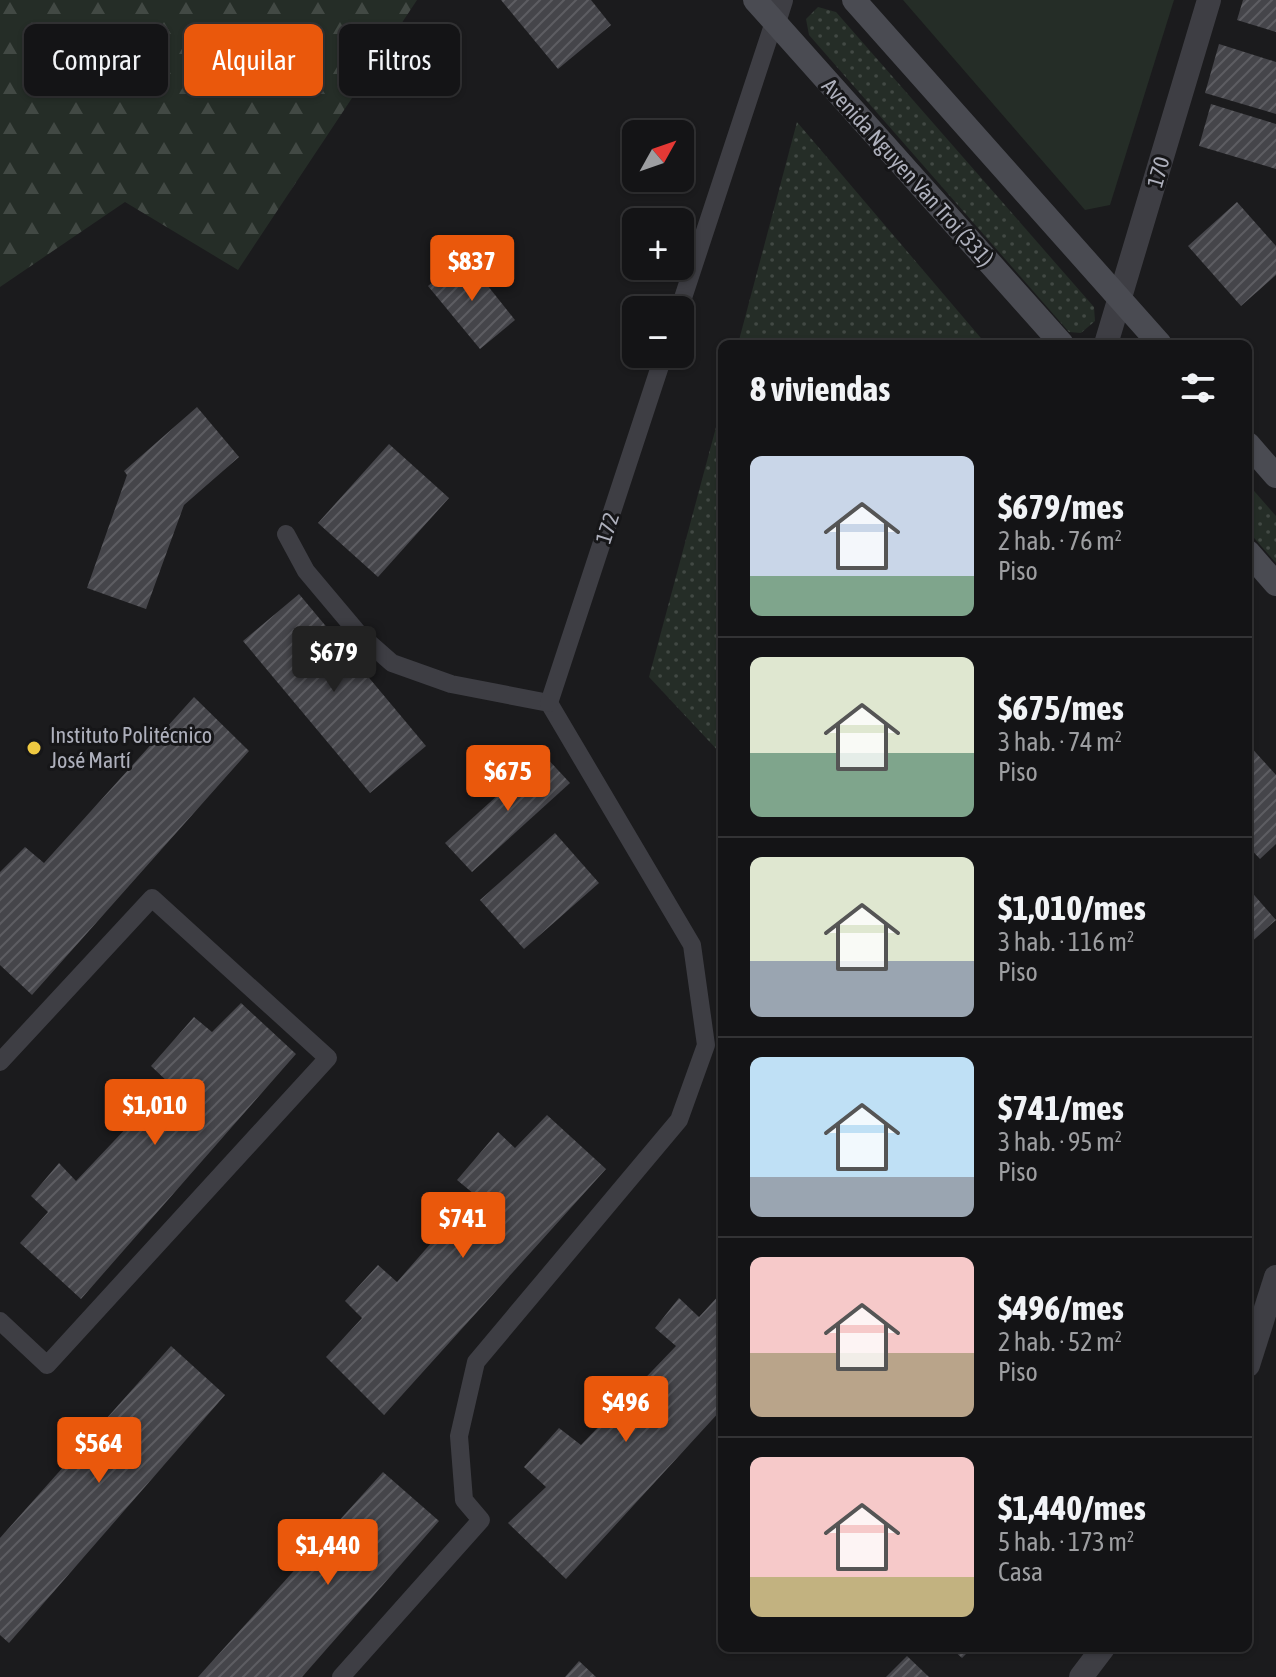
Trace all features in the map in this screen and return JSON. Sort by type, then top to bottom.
[{"type":"street","name":"Avenida Nguyen Van Troi (331)","points":[[755,0],[778,11],[1059,340]]},
{"type":"street","points":[[854,0],[1156,340]]},
{"type":"street","name":"170","points":[[1107,340],[1209,0]]},
{"type":"street","points":[[1252,449],[1276,476]]},
{"type":"street","points":[[1252,557],[1276,584]]},
{"type":"street","points":[[1252,1352],[1276,1277]]},
{"type":"street","points":[[1081,1677],[1100,1652]]},
{"type":"lane","points":[[684,296],[778,11]]},
{"type":"lane","name":"172","points":[[549,703],[659,368]]},
{"type":"lane","points":[[286,534],[306,571],[359,634],[392,663],[451,684],[549,703],[692,945],[706,1045],[679,1120],[476,1362],[459,1436],[464,1500],[481,1520],[341,1677]]},
{"type":"lane","points":[[0,1062],[152,898],[328,1058],[47,1365],[0,1321]]},
{"type":"green space","points":[[0,0],[417,0],[401,24],[339,24],[339,96],[353,96],[238,270],[125,202],[0,287]]},
{"type":"green space","points":[[903,0],[1174,0],[1110,205],[1085,210]]},
{"type":"green space","points":[[818,7],[836,12],[1094,307],[1095,321],[1081,333],[1069,332],[809,35],[806,19]]},
{"type":"green space","points":[[797,122],[983,340],[739,340]]},
{"type":"green space","points":[[718,420],[718,751],[649,677]]},
{"type":"green space","points":[[1252,489],[1276,516],[1276,563],[1252,536]]},
{"type":"building","points":[[501,0],[591,0],[611,25],[558,69]]},
{"type":"building","points":[[1243,0],[1276,0],[1276,32],[1237,20]]},
{"type":"building","points":[[1219,44],[1276,62],[1276,114],[1205,93]]},
{"type":"building","points":[[1211,104],[1276,124],[1276,169],[1199,146]]},
{"type":"building","points":[[1237,202],[1276,246],[1276,275],[1241,306],[1188,246]]},
{"type":"building","points":[[464,256],[515,320],[480,349],[428,286]]},
{"type":"building","points":[[197,407],[239,457],[184,505],[146,609],[87,588],[127,475],[124,471]]},
{"type":"building","points":[[389,444],[449,498],[378,577],[318,523]]},
{"type":"building","points":[[299,594],[426,746],[370,793],[243,641]]},
{"type":"building","points":[[194,697],[249,751],[32,995],[0,965],[0,872],[25,847],[44,863]]},
{"type":"building","points":[[1252,748],[1276,775],[1276,844],[1260,859],[1252,850]]},
{"type":"building","points":[[543,754],[570,783],[472,872],[445,843]]},
{"type":"building","points":[[555,833],[599,883],[524,949],[480,900]]},
{"type":"building","points":[[1252,893],[1276,920],[1252,941]]},
{"type":"building","points":[[241,1003],[296,1054],[81,1299],[20,1243],[48,1212],[31,1196],[59,1163],[76,1181],[169,1083],[151,1066],[194,1017],[212,1032]]},
{"type":"building","points":[[547,1115],[606,1169],[384,1415],[326,1357],[362,1318],[345,1301],[378,1265],[397,1282],[474,1194],[457,1180],[498,1132],[515,1148]]},
{"type":"building","points":[[718,1296],[718,1413],[566,1579],[508,1523],[546,1487],[524,1467],[559,1428],[581,1445],[676,1346],[655,1328],[679,1298],[699,1317]]},
{"type":"building","points":[[171,1346],[225,1395],[9,1643],[0,1635],[0,1538]]},
{"type":"building","points":[[383,1472],[439,1521],[302,1677],[198,1677]]},
{"type":"building","points":[[907,1656],[929,1677],[886,1677]]},
{"type":"building","points":[[579,1661],[596,1677],[565,1677]]},
{"type":"place","name":"Instituto Politécnico José Martí","points":[[34,748]]}]
